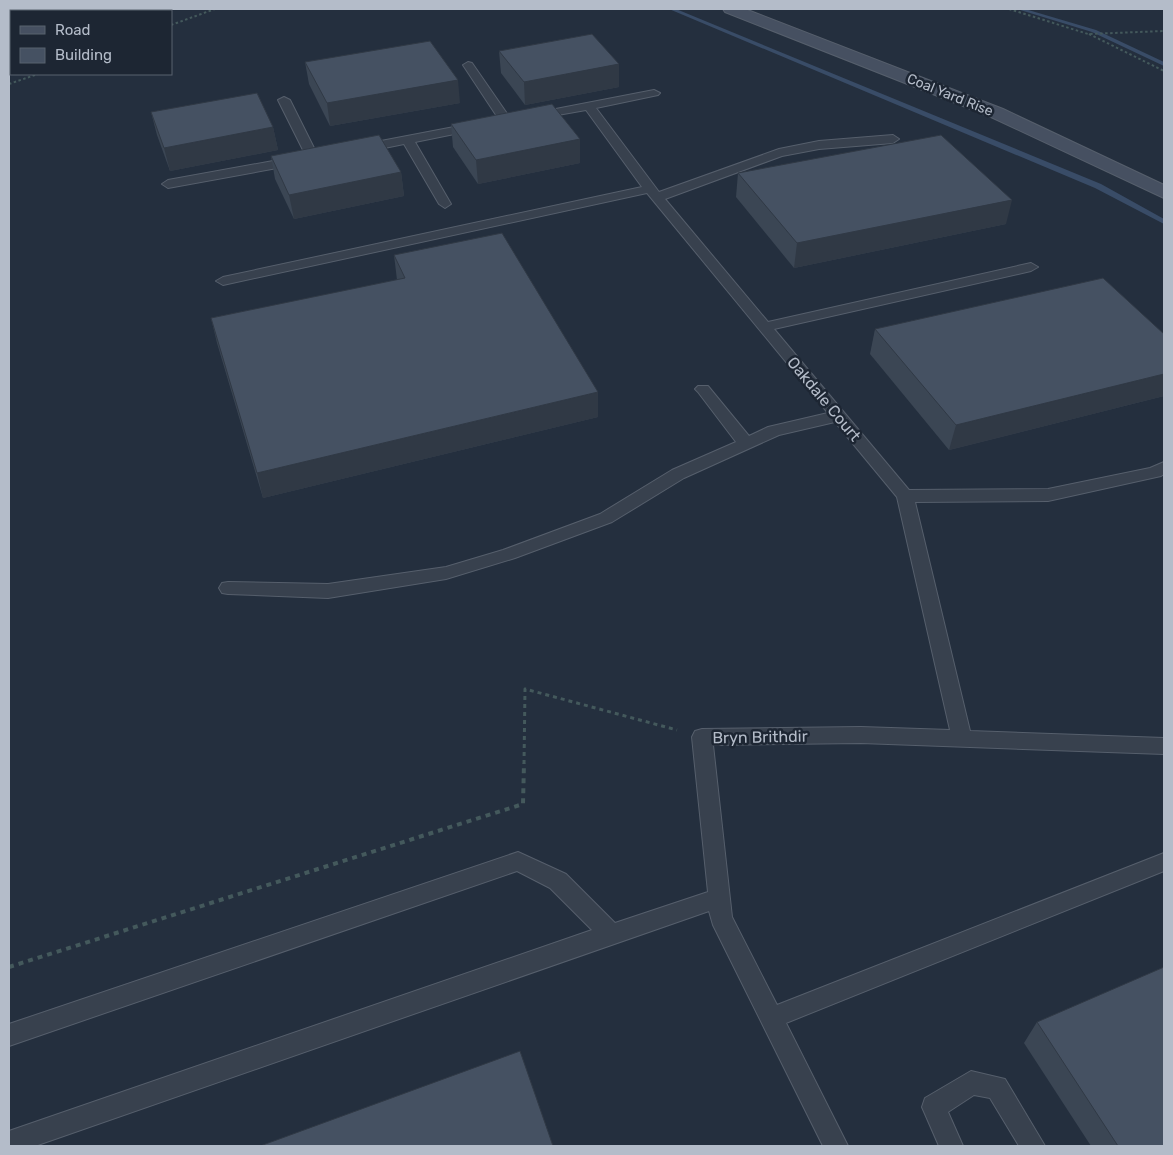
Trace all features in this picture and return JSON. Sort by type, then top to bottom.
[{"type":"main road","name":"Coal Yard Rise","points":[[731,9],[997,113],[1164,192]]},
{"type":"lane","points":[[468,65],[515,119]]},
{"type":"lane","points":[[351,150],[654,93]]},
{"type":"lane","points":[[168,184],[318,157],[284,100]]},
{"type":"lane","name":"Oakdale Court","points":[[589,106],[654,193],[905,496],[962,740]]},
{"type":"lane","points":[[223,281],[654,193],[780,153],[819,145],[893,139]]},
{"type":"lane","points":[[408,140],[446,204]]},
{"type":"lane","points":[[765,327],[1031,266]]},
{"type":"lane","points":[[703,389],[746,443]]},
{"type":"lane","points":[[228,588],[328,591],[446,573],[509,554],[606,518],[678,474],[774,431],[838,416]]},
{"type":"lane","points":[[905,496],[1048,495],[1155,472],[1164,467]]},
{"type":"lane","name":"Bryn Brithdir","points":[[836,1146],[721,918],[702,737],[861,735],[1164,746]]},
{"type":"lane","points":[[9,1035],[518,861],[558,881],[611,934]]},
{"type":"lane","points":[[771,1018],[1164,862]]},
{"type":"lane","points":[[14,1143],[718,898]]},
{"type":"lane","points":[[951,1146],[934,1107],[971,1083],[996,1087],[1033,1146]]},
{"type":"path","points":[[172,25],[215,9]]},
{"type":"path","points":[[1009,9],[1088,34],[1164,71]]},
{"type":"path","points":[[1088,34],[1164,31]]},
{"type":"path","points":[[9,84],[35,75]]},
{"type":"path","points":[[9,967],[523,804],[525,689],[702,737]]},
{"type":"building","points":[[592,34],[619,64],[524,82],[499,51]]},
{"type":"building","points":[[430,41],[458,80],[327,103],[305,62]]},
{"type":"building","points":[[257,93],[273,127],[164,148],[151,112]]},
{"type":"building","points":[[552,104],[580,139],[476,160],[451,124]]},
{"type":"building","points":[[379,135],[401,172],[289,195],[271,156]]},
{"type":"building","points":[[941,135],[1012,200],[797,243],[738,173]]},
{"type":"building","points":[[502,233],[598,392],[257,473],[211,318],[405,278],[394,255]]},
{"type":"building","points":[[1103,278],[1164,334],[1164,374],[956,425],[875,329]]},
{"type":"building","points":[[1164,967],[1164,1146],[1118,1146],[1037,1022]]},
{"type":"building","points":[[520,1051],[553,1146],[260,1146]]},
{"type":"waterway","points":[[672,9],[1098,186],[1164,222]]},
{"type":"waterway","points":[[1020,9],[1094,31],[1164,64]]}]
